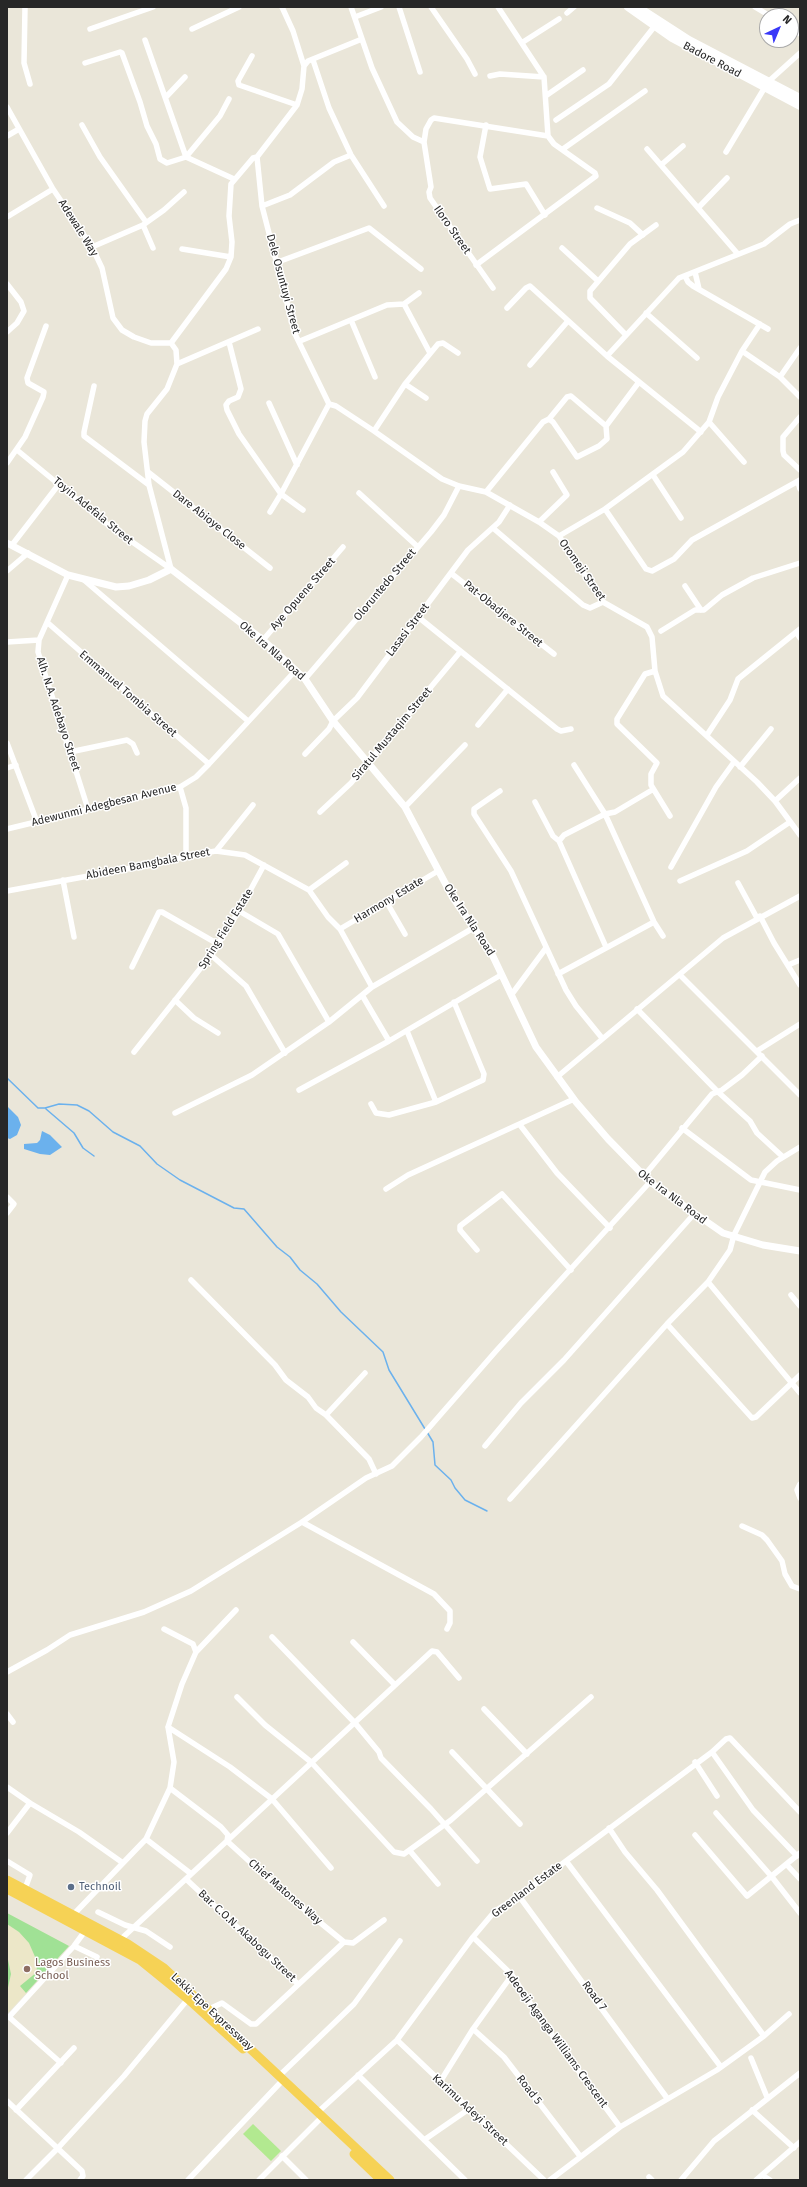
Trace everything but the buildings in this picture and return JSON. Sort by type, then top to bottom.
[{"type":"highway","name":"Lekki-Epe Expressway","points":[[7,1880],[120,1940],[164,1968],[209,2009],[365,2160],[390,2180]]},
{"type":"highway","name":"Lekki-Epe Expressway","points":[[7,1889],[140,1960],[280,2079]]},
{"type":"highway","name":"Lekki-Epe Expressway","points":[[365,2160],[381,2180]]},
{"type":"main road","name":"Badore Road","points":[[628,7],[654,27],[766,84],[800,98]]},
{"type":"main road","name":"Badore Road","points":[[638,7],[735,68]]},
{"type":"main road","name":"Badore Road","points":[[766,84],[800,106]]},
{"type":"street","points":[[25,7],[24,63],[30,84]]},
{"type":"street","points":[[90,29],[153,7]]},
{"type":"street","points":[[192,29],[239,7]]},
{"type":"street","points":[[59,484],[10,544],[68,575],[83,580],[116,587],[129,586],[149,580],[171,569],[149,485],[144,442],[144,421],[150,409],[167,389],[177,364],[176,350],[170,343],[226,269],[231,257],[232,242],[229,216],[230,188],[234,179],[254,158],[257,157],[297,105],[302,89],[304,66],[293,31],[282,7]]},
{"type":"street","points":[[351,7],[386,101],[397,122],[413,137],[424,142],[426,129],[434,118],[548,136]]},
{"type":"street","points":[[355,17],[381,7]]},
{"type":"street","points":[[399,7],[420,72]]},
{"type":"street","points":[[431,7],[467,58],[474,74]]},
{"type":"street","points":[[476,265],[596,176],[595,173],[554,144],[548,136],[547,95],[544,77],[523,42],[498,7]]},
{"type":"street","points":[[567,13],[574,7]]},
{"type":"street","points":[[523,42],[559,18]]},
{"type":"street","points":[[556,120],[609,84],[654,27]]},
{"type":"street","points":[[304,66],[312,60],[362,39]]},
{"type":"street","points":[[146,40],[186,157],[234,179]]},
{"type":"street","points":[[85,63],[120,52],[122,53],[147,126],[156,144],[160,159],[167,163],[186,157],[220,116],[229,99]]},
{"type":"street","points":[[726,152],[766,84],[800,53]]},
{"type":"street","points":[[252,56],[238,81],[239,85],[297,105]]},
{"type":"street","points":[[312,60],[329,108],[351,155],[384,206]]},
{"type":"street","points":[[547,95],[583,70]]},
{"type":"street","points":[[490,76],[500,74],[544,77]]},
{"type":"street","points":[[166,98],[185,77]]},
{"type":"street","points":[[563,150],[645,90]]},
{"type":"street","name":"Adewale Way","points":[[7,106],[53,189],[92,247],[102,268],[113,318],[117,324],[122,330],[134,337],[151,343],[170,343]]},
{"type":"street","points":[[82,125],[100,157],[144,224],[153,248]]},
{"type":"street","points":[[486,125],[480,157],[490,189],[526,184],[545,215]]},
{"type":"street","points":[[7,136],[19,129]]},
{"type":"street","name":"Iloro Street","points":[[424,142],[431,187],[429,192],[430,198],[493,288]]},
{"type":"street","points":[[661,165],[683,146]]},
{"type":"street","points":[[647,149],[737,253]]},
{"type":"street","points":[[262,206],[290,196],[334,162],[351,155]]},
{"type":"street","name":"Dele Osuntuyi Street","points":[[257,157],[262,206],[296,334],[329,404]]},
{"type":"street","points":[[698,208],[727,178]]},
{"type":"street","points":[[7,217],[53,189]]},
{"type":"street","points":[[92,247],[144,224],[164,210],[184,192]]},
{"type":"street","points":[[597,208],[630,223],[643,235]]},
{"type":"street","points":[[607,356],[625,334],[674,282],[737,253],[764,244],[777,235],[782,229],[800,220]]},
{"type":"street","points":[[625,334],[590,298],[590,291],[630,244],[656,225]]},
{"type":"street","points":[[278,262],[369,228],[421,269]]},
{"type":"street","points":[[562,248],[598,281]]},
{"type":"street","points":[[182,249],[231,257]]},
{"type":"street","points":[[695,272],[699,289]]},
{"type":"street","points":[[685,276],[688,282],[768,329]]},
{"type":"street","points":[[7,284],[24,308],[17,323],[7,332]]},
{"type":"street","points":[[507,308],[526,288],[530,286],[607,356],[701,432]]},
{"type":"street","points":[[300,341],[387,305],[404,304],[419,293]]},
{"type":"street","points":[[404,304],[430,352]]},
{"type":"street","points":[[646,313],[697,358]]},
{"type":"street","points":[[351,320],[375,377]]},
{"type":"street","points":[[530,365],[568,320]]},
{"type":"street","points":[[559,536],[605,509],[683,452],[710,422],[718,397],[742,351],[760,324]]},
{"type":"street","points":[[7,463],[17,450],[43,397],[44,392],[28,383],[27,378],[46,326]]},
{"type":"street","points":[[177,364],[258,329]]},
{"type":"street","points":[[229,342],[241,393],[238,397],[229,401],[226,405],[227,410],[239,434],[282,494],[303,510]]},
{"type":"street","points":[[374,431],[405,384],[438,344],[443,343],[458,353]]},
{"type":"street","points":[[780,377],[800,348]]},
{"type":"street","points":[[742,351],[780,377],[800,397]]},
{"type":"street","points":[[549,419],[554,422],[577,457],[598,446],[607,439],[606,426],[639,382]]},
{"type":"street","points":[[405,384],[426,398]]},
{"type":"street","points":[[94,386],[84,436],[149,485]]},
{"type":"street","points":[[486,492],[543,422],[549,419],[569,396],[606,426]]},
{"type":"street","points":[[269,403],[297,465]]},
{"type":"street","points":[[270,512],[282,494],[329,404]]},
{"type":"street","name":"Oromeji Street","points":[[329,404],[336,406],[374,431],[442,479],[459,486],[486,492],[539,522],[559,536],[602,602],[647,627],[652,637],[655,671],[663,696],[707,735],[775,801],[800,834]]},
{"type":"street","points":[[800,417],[784,437],[783,446],[784,455],[800,470]]},
{"type":"street","points":[[710,422],[744,462]]},
{"type":"street","name":"Toyin Adefala Street","points":[[17,450],[108,525],[171,569]]},
{"type":"street","name":"Dare Abioye Close","points":[[148,472],[270,568]]},
{"type":"street","points":[[539,522],[567,495],[553,472]]},
{"type":"street","points":[[653,474],[681,518]]},
{"type":"street","points":[[605,509],[649,571],[652,571],[674,559],[692,540],[799,481],[800,489]]},
{"type":"street","name":"Oloruntedo Street","points":[[305,679],[444,515],[459,486]]},
{"type":"street","points":[[359,493],[418,547]]},
{"type":"street","name":"Lasasi Street","points":[[305,754],[329,729],[333,721],[357,698],[417,616],[452,574],[468,550],[501,520],[510,505]]},
{"type":"street","points":[[493,528],[583,605],[590,608],[602,602]]},
{"type":"street","name":"Aye Opuene Street","points":[[262,640],[343,547]]},
{"type":"street","points":[[7,571],[28,553]]},
{"type":"street","points":[[661,631],[695,610],[701,610],[722,595],[753,578],[800,563]]},
{"type":"street","name":"Oke Ira Nla Road","points":[[171,569],[262,640],[305,679],[333,721],[405,807],[453,898],[490,950],[536,1047],[574,1099],[643,1177],[723,1234],[734,1235],[764,1245],[800,1251]]},
{"type":"street","name":"Pat-Obadjere Street","points":[[452,574],[554,654]]},
{"type":"street","points":[[7,642],[39,640],[48,623],[68,575]]},
{"type":"street","points":[[83,580],[248,721]]},
{"type":"street","points":[[685,586],[701,610]]},
{"type":"street","points":[[417,616],[557,729],[561,731],[571,729]]},
{"type":"street","name":"Emmanuel Tombia Street","points":[[48,623],[209,764]]},
{"type":"street","points":[[707,735],[730,700],[738,679],[798,631],[800,638]]},
{"type":"street","name":"Alh. N.A. Adebayo Street","points":[[39,640],[38,652],[88,809]]},
{"type":"street","name":"Siratul Mustaqim Street","points":[[320,812],[351,783],[460,652]]},
{"type":"street","name":"Adewunmi Adegbesan Avenue","points":[[7,829],[180,787],[196,777],[209,764],[296,670]]},
{"type":"street","points":[[655,671],[646,674],[617,719],[619,727],[657,763],[650,778],[652,790],[670,816]]},
{"type":"street","points":[[478,725],[508,689]]},
{"type":"street","points":[[740,767],[771,729]]},
{"type":"street","points":[[70,752],[127,740],[133,744],[137,753]]},
{"type":"street","points":[[7,743],[37,822]]},
{"type":"street","points":[[405,807],[465,745]]},
{"type":"street","points":[[671,867],[716,787],[734,762]]},
{"type":"street","points":[[7,768],[16,765]]},
{"type":"street","points":[[574,765],[605,814],[654,922],[664,936]]},
{"type":"street","points":[[775,801],[800,778]]},
{"type":"street","points":[[180,787],[186,808],[186,856]]},
{"type":"street","points":[[558,841],[564,835],[605,814],[615,812],[652,790]]},
{"type":"street","points":[[500,791],[474,809],[474,814],[511,871],[558,974],[576,1006],[602,1038]]},
{"type":"street","points":[[536,802],[553,836],[558,841],[606,947]]},
{"type":"street","points":[[216,851],[253,805]]},
{"type":"street","points":[[680,881],[747,851],[790,822]]},
{"type":"street","name":"Abideen Bamgbala Street","points":[[7,891],[216,851],[245,855],[309,890],[328,917],[340,929],[372,986]]},
{"type":"street","points":[[309,890],[346,863]]},
{"type":"street","name":"Spring Field Estate","points":[[134,1052],[211,955],[239,911],[264,865]]},
{"type":"street","name":"Harmony Estate","points":[[340,929],[438,871]]},
{"type":"street","points":[[63,880],[74,937]]},
{"type":"street","points":[[738,883],[800,985]]},
{"type":"street","points":[[557,1077],[636,1009],[680,975],[723,938],[800,896]]},
{"type":"street","points":[[386,901],[405,934]]},
{"type":"street","points":[[239,911],[278,934],[329,1022]]},
{"type":"street","points":[[132,967],[159,912],[162,912],[218,944]]},
{"type":"street","points":[[558,974],[654,922]]},
{"type":"street","points":[[175,1113],[252,1075],[329,1022],[372,986],[475,927]]},
{"type":"street","points":[[512,994],[546,948]]},
{"type":"street","points":[[211,955],[246,986],[285,1053]]},
{"type":"street","points":[[788,965],[800,960]]},
{"type":"street","points":[[299,1090],[389,1041],[502,975]]},
{"type":"street","points":[[680,975],[800,1095]]},
{"type":"street","points":[[362,995],[389,1041]]},
{"type":"street","points":[[175,1000],[194,1018],[218,1033]]},
{"type":"street","points":[[371,1104],[376,1113],[389,1115],[436,1102],[485,1078],[454,1002]]},
{"type":"street","points":[[636,1009],[717,1091],[750,1120],[754,1130],[783,1157]]},
{"type":"street","points":[[757,1051],[800,1024]]},
{"type":"street","points":[[406,1031],[436,1102]]},
{"type":"street","points":[[643,1177],[682,1128],[712,1094],[722,1090],[742,1076],[762,1056]]},
{"type":"street","points":[[386,1189],[408,1175],[574,1099]]},
{"type":"street","points":[[520,1124],[557,1173],[610,1228]]},
{"type":"street","points":[[682,1128],[751,1180],[758,1183],[800,1190]]},
{"type":"street","points":[[510,1499],[667,1324],[708,1282],[730,1250],[734,1235],[758,1183],[770,1166],[800,1147]]},
{"type":"street","points":[[7,1672],[47,1650],[70,1635],[144,1612],[191,1591],[402,1458],[496,1351],[610,1228],[650,1182]]},
{"type":"street","points":[[477,1250],[460,1230],[460,1226],[502,1194],[571,1270]]},
{"type":"street","points":[[7,1197],[14,1204],[7,1213]]},
{"type":"street","points":[[485,1446],[521,1403],[564,1360],[694,1214]]},
{"type":"street","points":[[191,1280],[275,1366],[286,1380],[308,1397],[316,1408],[326,1415],[369,1459],[376,1474]]},
{"type":"street","points":[[708,1282],[800,1393]]},
{"type":"street","points":[[791,1295],[800,1306]]},
{"type":"street","points":[[667,1324],[752,1418],[756,1417],[800,1375]]},
{"type":"street","points":[[326,1415],[365,1373]]},
{"type":"street","points":[[800,1484],[797,1490],[800,1498]]},
{"type":"street","points":[[302,1522],[434,1594],[450,1611],[450,1623],[447,1629]]},
{"type":"street","points":[[742,1526],[762,1535],[767,1540],[782,1561],[785,1574],[792,1586],[800,1590]]},
{"type":"street","points":[[73,1915],[146,1839],[170,1788],[174,1762],[168,1727],[182,1684],[196,1652],[236,1610]]},
{"type":"street","points":[[164,1629],[193,1644],[196,1652]]},
{"type":"street","points":[[272,1637],[355,1723],[379,1752],[381,1758],[445,1824],[477,1861]]},
{"type":"street","points":[[353,1642],[395,1685]]},
{"type":"street","points":[[120,1940],[355,1723],[426,1655],[434,1650],[459,1678]]},
{"type":"street","points":[[237,1697],[265,1725],[311,1762],[394,1852],[407,1852],[445,1824],[592,1697]]},
{"type":"street","points":[[484,1709],[527,1754]]},
{"type":"street","points":[[7,1714],[13,1722]]},
{"type":"street","points":[[168,1727],[230,1767],[272,1799],[331,1868]]},
{"type":"street","points":[[566,1861],[695,1762],[712,1752],[726,1739],[730,1738],[800,1812]]},
{"type":"street","points":[[452,1752],[485,1789],[520,1824]]},
{"type":"street","points":[[695,1835],[747,1896],[772,1877],[798,1854],[753,1810],[712,1752]]},
{"type":"street","points":[[695,1762],[717,1796]]},
{"type":"street","points":[[7,1787],[30,1803],[79,1832],[123,1863]]},
{"type":"street","name":"Chief Matones Way","points":[[170,1788],[225,1831],[228,1835],[227,1841],[284,1893],[344,1942]]},
{"type":"street","points":[[7,1833],[30,1803]]},
{"type":"street","points":[[716,1813],[772,1877],[800,1913]]},
{"type":"street","points":[[609,1828],[624,1852],[657,1890],[764,2036]]},
{"type":"street","points":[[146,1839],[190,1874]]},
{"type":"street","points":[[407,1852],[438,1884]]},
{"type":"street","points":[[7,1861],[30,1875],[25,1889]]},
{"type":"street","name":"Greenland Estate","points":[[259,2180],[358,2075],[396,2040],[473,1937],[495,1911],[519,1896],[566,1861],[721,2067]]},
{"type":"street","points":[[787,1864],[800,1879]]},
{"type":"street","name":"Bar. C.O.N. Akabogu Street","points":[[186,1879],[298,1984],[344,1942],[352,1943],[384,1920]]},
{"type":"street","name":"Road 7","points":[[519,1896],[667,2098]]},
{"type":"street","points":[[98,1912],[125,1926],[134,1927],[152,1935],[170,1947]]},
{"type":"street","points":[[61,2063],[9,2017],[74,1946],[85,1930]]},
{"type":"street","name":"Adeoeji Aganga Williams Crescent","points":[[473,1937],[512,1975],[541,2020],[620,2127]]},
{"type":"street","points":[[188,2180],[280,2079],[354,2004],[400,1941]]},
{"type":"street","points":[[74,1946],[97,1957]]},
{"type":"street","points":[[440,2082],[473,2029],[512,1975]]},
{"type":"street","points":[[209,2009],[222,2003],[251,2024],[256,2024],[298,1984]]},
{"type":"street","points":[[26,2180],[58,2148],[124,2076],[188,2000]]},
{"type":"street","points":[[550,2180],[620,2127],[667,2098],[688,2088],[721,2067],[764,2036],[789,2014]]},
{"type":"street","name":"Road 5","points":[[473,2029],[504,2057],[580,2156]]},
{"type":"street","name":"Karimu Adeyi Street","points":[[396,2040],[544,2180]]},
{"type":"street","points":[[16,2110],[74,2048]]},
{"type":"street","points":[[751,2058],[767,2097]]},
{"type":"street","points":[[681,2180],[714,2140],[767,2097],[800,2073]]},
{"type":"street","points":[[358,2075],[465,2180]]},
{"type":"street","points":[[8,2105],[16,2110],[82,2171],[80,2180]]},
{"type":"street","points":[[424,2140],[469,2109]]},
{"type":"street","points":[[752,2110],[794,2148]]},
{"type":"street","points":[[756,2180],[800,2142]]},
{"type":"street","points":[[282,2156],[306,2180]]},
{"type":"street","points":[[762,2175],[770,2180]]},
{"type":"shaded area","name":"Lagos Business School","points":[[7,1913],[69,1946],[7,2014]]},
{"type":"green space","points":[[7,1913],[69,1946],[26,1993],[20,1986],[37,1972],[36,1959],[29,1943],[19,1932],[7,1924]]},
{"type":"green space","points":[[7,1955],[11,1974],[7,1992]]},
{"type":"green space","points":[[253,2124],[281,2151],[271,2161],[243,2134]]},
{"type":"water","points":[[7,1106],[18,1117],[21,1125],[17,1135],[10,1139],[7,1138]]},
{"type":"water","points":[[42,1131],[50,1135],[62,1147],[50,1155],[40,1154],[24,1149],[24,1144],[37,1143],[40,1140]]},
{"type":"waterway","points":[[7,1078],[38,1108],[45,1108],[59,1104],[77,1105],[89,1111],[113,1132],[140,1146],[157,1164],[180,1180],[234,1208],[244,1209],[277,1247],[290,1257],[300,1270],[317,1284],[341,1312],[383,1352],[389,1370],[425,1429]]},
{"type":"waterway","points":[[46,1109],[74,1133],[83,1148],[94,1156]]},
{"type":"waterway","points":[[427,1432],[433,1442],[435,1465],[451,1480],[455,1488],[465,1500],[487,1511]]},
{"type":"place","name":"Technoil","points":[[71,1887]]},
{"type":"place","name":"Lagos Business School","points":[[27,1969]]}]
